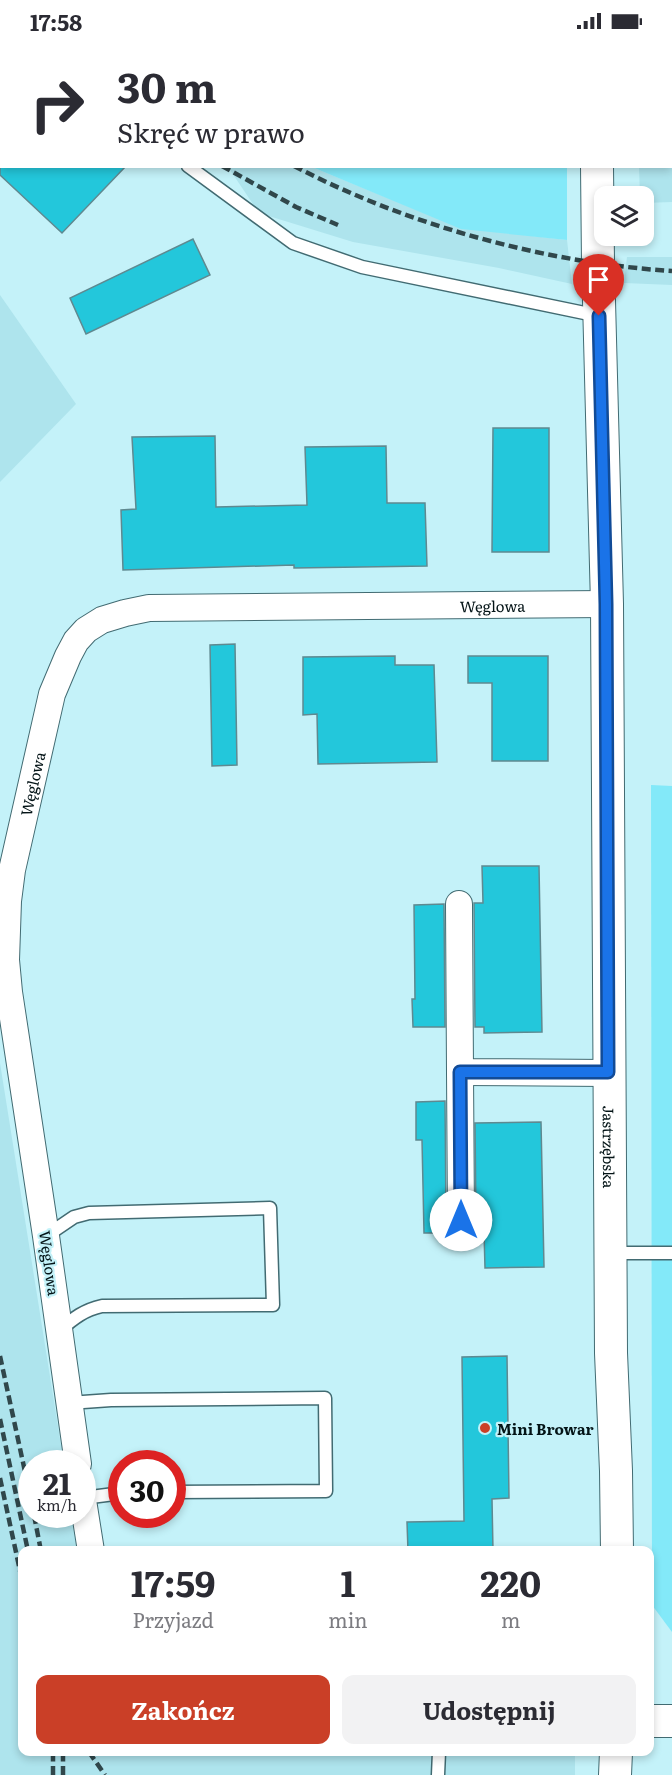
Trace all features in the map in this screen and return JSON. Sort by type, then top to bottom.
[{"type":"street","name":"Jastrzębska","points":[[597,168],[606,604],[609,1253],[617,1546]]},
{"type":"street","name":"Węglowa","points":[[76,1450],[9,992],[6,916],[12,870],[52,694],[76,641],[102,620],[149,608],[606,604]]},
{"type":"street","points":[[459,904],[461,1220]]},
{"type":"street","points":[[460,1072],[608,1072]]},
{"type":"street","points":[[88,1528],[90,1546]]},
{"type":"street","points":[[654,1721],[672,1721]]},
{"type":"street","points":[[615,1775],[616,1756]]},
{"type":"lane","points":[[191,168],[293,243],[362,267],[599,316]]},
{"type":"lane","points":[[46,1236],[74,1217],[89,1214],[270,1208],[273,1305],[102,1306],[88,1309],[59,1331]]},
{"type":"lane","points":[[609,1253],[672,1253]]},
{"type":"lane","points":[[69,1403],[111,1400],[325,1398],[326,1491],[186,1492]]},
{"type":"lane","points":[[438,1756],[438,1775]]},
{"type":"shaded area","points":[[229,168],[314,168],[461,228],[567,240],[572,284],[499,268],[353,242],[259,213]]},
{"type":"shaded area","points":[[314,168],[567,168],[567,240],[461,229]]},
{"type":"shaded area","points":[[639,168],[672,168],[672,202],[654,203],[654,186],[640,186]]},
{"type":"shaded area","points":[[627,257],[672,257],[672,285],[624,283]]},
{"type":"shaded area","points":[[0,295],[76,404],[0,482]]},
{"type":"shaded area","points":[[651,785],[672,786],[672,1632],[654,1608],[654,1546],[652,1546]]},
{"type":"shaded area","points":[[0,1063],[62,1450],[18,1450],[18,1528],[73,1528],[76,1546],[18,1546],[18,1756],[575,1756],[575,1775],[0,1775]]},
{"type":"building","points":[[0,168],[124,168],[62,233],[0,175]]},
{"type":"building","points":[[193,239],[210,275],[86,334],[70,298]]},
{"type":"building","points":[[493,428],[549,428],[549,552],[492,552]]},
{"type":"building","points":[[215,436],[216,507],[307,505],[305,447],[386,446],[387,503],[425,503],[427,566],[294,568],[294,565],[123,570],[121,510],[136,509],[132,437]]},
{"type":"building","points":[[235,644],[237,765],[212,766],[210,645]]},
{"type":"building","points":[[395,656],[395,665],[434,665],[437,762],[318,764],[317,714],[303,715],[303,657]]},
{"type":"building","points":[[468,656],[548,656],[548,761],[492,761],[492,683],[468,683]]},
{"type":"building","points":[[482,866],[539,866],[542,1032],[484,1033],[484,1027],[475,1027],[474,903],[483,903]]},
{"type":"building","points":[[444,904],[445,1027],[413,1027],[414,905]]},
{"type":"building","points":[[445,1101],[446,1220],[453,1233],[424,1233],[422,1140],[416,1140],[416,1102]]},
{"type":"building","points":[[541,1122],[544,1267],[485,1268],[484,1232],[469,1233],[476,1220],[475,1123]]},
{"type":"building","points":[[507,1356],[509,1498],[492,1499],[493,1546],[408,1546],[407,1522],[464,1521],[462,1357]]},
{"type":"railway","points":[[226,168],[296,207],[338,225]]},
{"type":"railway","points":[[298,168],[383,206],[478,238],[575,260],[672,271]]},
{"type":"railway","points":[[0,1356],[20,1450]]},
{"type":"railway","points":[[0,1419],[27,1546]]},
{"type":"railway","points":[[0,1478],[18,1561]]},
{"type":"railway","points":[[37,1528],[40,1546]]},
{"type":"railway","points":[[53,1756],[53,1775]]},
{"type":"railway","points":[[63,1756],[63,1775]]},
{"type":"railway","points":[[92,1756],[105,1775]]},
{"type":"place","name":"Mini Browar","points":[[485,1428]]},
{"type":"route","points":[[461,1220],[460,1072],[608,1072],[606,604],[599,316]]}]
